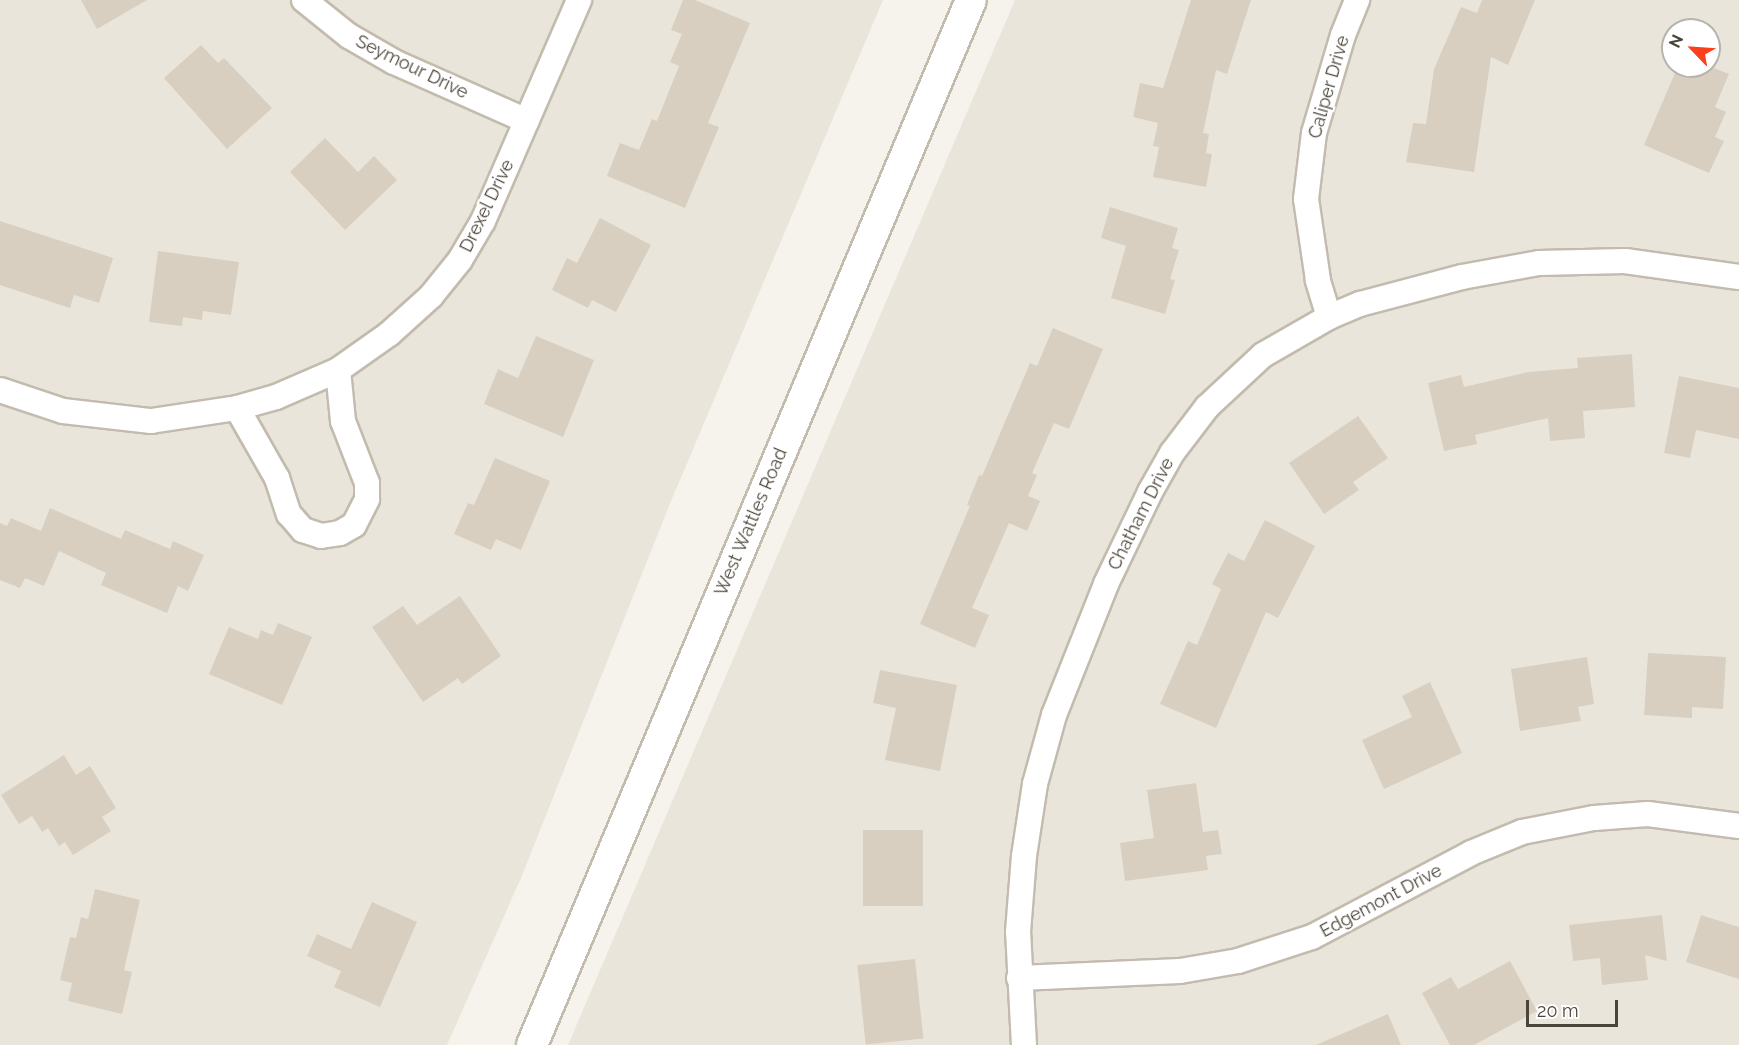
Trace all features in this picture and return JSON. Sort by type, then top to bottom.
[{"type":"street","name":"Seymour Drive","points":[[304,0],[349,36],[394,62],[527,121]]},
{"type":"street","name":"Drexel Drive","points":[[0,390],[63,411],[106,418],[151,421],[237,408],[276,397],[338,370],[389,334],[431,296],[460,260],[483,220],[579,0]]},
{"type":"street","name":"Caliper Drive","points":[[1329,317],[1318,280],[1306,199],[1314,133],[1340,44],[1357,0]]},
{"type":"street","name":"West Wattles Road","points":[[532,1045],[962,3]]},
{"type":"street","name":"Chatham Drive","points":[[1023,1045],[1019,978],[1022,878],[1035,784],[1054,715],[1106,584],[1150,492],[1172,453],[1207,407],[1263,355],[1329,317],[1359,304],[1462,277],[1539,263],[1625,261],[1739,277]]},
{"type":"street","points":[[237,408],[277,478],[289,514],[303,530],[321,536],[340,533],[354,525],[367,499],[367,483],[343,421],[338,370]]},
{"type":"street","name":"Edgemont Drive","points":[[1019,978],[1180,971],[1238,961],[1312,937],[1471,853],[1522,832],[1594,818],[1648,814],[1739,826]]},
{"type":"shaded area","points":[[0,0],[883,0],[669,506],[521,878],[447,1045],[0,1045]]},
{"type":"shaded area","points":[[1015,0],[1739,0],[1739,1045],[568,1045]]},
{"type":"building","points":[[81,0],[147,0],[97,29]]},
{"type":"building","points":[[683,0],[695,0],[750,23],[708,123],[719,127],[685,208],[607,176],[620,143],[639,150],[652,119],[657,121],[679,66],[670,62],[682,34],[671,30]]},
{"type":"building","points":[[1191,0],[1251,0],[1227,74],[1216,70],[1203,133],[1209,134],[1206,153],[1212,154],[1206,187],[1153,177],[1159,147],[1153,146],[1158,123],[1133,117],[1140,83],[1163,88]]},
{"type":"building","points":[[1482,0],[1535,0],[1508,65],[1491,57],[1474,172],[1406,162],[1413,123],[1426,124],[1434,69],[1461,7],[1477,13]]},
{"type":"building","points":[[201,45],[218,63],[224,58],[272,108],[227,149],[164,78]]},
{"type":"building","points":[[1721,71],[1729,74],[1715,107],[1726,112],[1715,137],[1724,141],[1709,173],[1644,145],[1673,78],[1721,78]]},
{"type":"building","points":[[325,138],[358,172],[374,156],[397,180],[345,230],[290,172]]},
{"type":"building","points":[[1110,207],[1178,228],[1172,248],[1179,250],[1170,279],[1175,280],[1165,314],[1111,298],[1126,246],[1101,238]]},
{"type":"building","points":[[600,218],[651,245],[616,312],[592,300],[588,308],[552,290],[567,258],[577,263]]},
{"type":"building","points":[[0,221],[113,258],[99,303],[74,295],[70,308],[0,285]]},
{"type":"building","points":[[158,251],[239,262],[231,315],[203,311],[202,320],[183,317],[182,326],[149,322]]},
{"type":"building","points":[[1053,328],[1103,349],[1069,429],[1054,423],[1032,473],[1037,475],[1028,496],[1040,501],[1027,531],[1009,523],[972,608],[989,615],[975,648],[920,624],[970,506],[967,505],[979,475],[982,476],[1030,363],[1037,366]]},
{"type":"building","points":[[536,336],[594,360],[563,437],[484,404],[498,369],[518,378]]},
{"type":"building","points":[[1632,354],[1635,407],[1583,411],[1585,438],[1550,441],[1548,418],[1475,435],[1477,444],[1444,451],[1428,383],[1461,375],[1464,387],[1528,372],[1578,368],[1577,358]]},
{"type":"building","points":[[1679,376],[1739,388],[1739,439],[1696,430],[1690,458],[1664,453]]},
{"type":"building","points":[[1358,416],[1388,458],[1353,482],[1359,490],[1324,514],[1289,463]]},
{"type":"building","points":[[495,458],[550,481],[521,550],[496,539],[491,550],[454,534],[468,503],[474,505]]},
{"type":"building","points":[[50,508],[121,539],[125,530],[170,549],[173,541],[204,555],[188,591],[178,586],[167,613],[101,585],[106,573],[59,551],[44,586],[25,578],[20,588],[0,580],[0,523],[7,526],[11,518],[41,531]]},
{"type":"building","points":[[1265,520],[1315,546],[1278,618],[1266,612],[1216,728],[1160,704],[1188,641],[1197,645],[1221,589],[1212,584],[1228,553],[1244,561]]},
{"type":"building","points":[[460,596],[501,656],[462,684],[458,678],[423,702],[372,627],[403,606],[417,625]]},
{"type":"building","points":[[278,623],[312,637],[282,705],[209,674],[229,627],[258,639],[261,630],[273,635]]},
{"type":"building","points":[[1648,653],[1726,657],[1723,709],[1692,707],[1692,718],[1644,715]]},
{"type":"building","points":[[1587,657],[1594,704],[1578,707],[1581,721],[1520,731],[1511,669]]},
{"type":"building","points":[[880,670],[957,685],[940,771],[885,760],[896,708],[873,703]]},
{"type":"building","points":[[1430,682],[1462,753],[1384,789],[1362,740],[1412,717],[1402,696]]},
{"type":"building","points":[[64,755],[76,775],[90,766],[116,808],[102,817],[111,831],[73,855],[65,842],[59,846],[48,828],[42,832],[32,816],[19,824],[1,795]]},
{"type":"building","points":[[1196,783],[1203,832],[1218,830],[1222,854],[1206,856],[1208,870],[1125,881],[1120,843],[1154,838],[1147,790]]},
{"type":"building","points":[[863,830],[923,830],[923,906],[863,906]]},
{"type":"building","points":[[95,889],[140,900],[124,970],[132,972],[122,1014],[68,1001],[72,983],[60,980],[70,937],[76,938],[81,917],[88,919]]},
{"type":"building","points":[[372,902],[417,922],[380,1007],[334,987],[341,971],[307,956],[317,934],[351,949]]},
{"type":"building","points":[[1662,915],[1667,961],[1645,955],[1648,980],[1602,985],[1600,958],[1573,961],[1569,925]]},
{"type":"building","points":[[1701,915],[1739,927],[1739,979],[1686,962]]},
{"type":"building","points":[[915,959],[923,1039],[866,1045],[857,965]]},
{"type":"building","points":[[1510,961],[1537,1011],[1474,1045],[1450,1045],[1422,993],[1451,977],[1458,989]]},
{"type":"building","points":[[1388,1014],[1401,1045],[1316,1045]]}]
